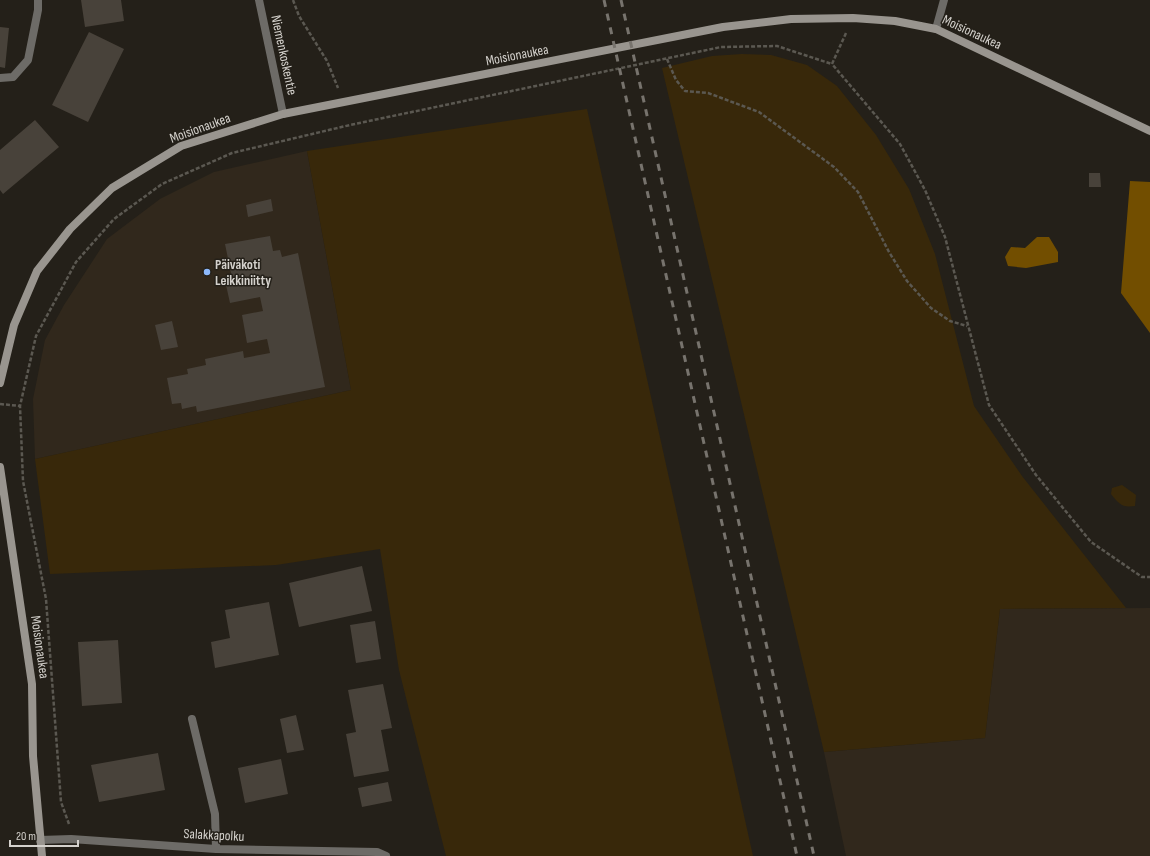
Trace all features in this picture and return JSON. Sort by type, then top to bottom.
[{"type":"street","points":[[0,78],[13,77],[28,60],[38,10],[38,0]]},
{"type":"street","name":"Niemenkoskentie","points":[[259,0],[283,114]]},
{"type":"street","points":[[936,29],[944,0]]},
{"type":"street","name":"Moisionaukea","points":[[0,382],[14,325],[37,271],[70,229],[112,188],[181,146],[283,114],[344,104],[723,27],[791,18],[853,18],[895,21],[936,29],[1150,131]]},
{"type":"street","name":"Moisionaukea","points":[[0,467],[32,684],[34,756],[42,856]]},
{"type":"street","points":[[192,719],[215,814],[216,849]]},
{"type":"street","name":"Salakkapolku","points":[[40,840],[71,839],[216,849],[377,852],[386,856]]},
{"type":"path","points":[[293,0],[298,16],[327,61],[344,104],[350,125]]},
{"type":"path","points":[[832,64],[853,18]]},
{"type":"path","points":[[71,839],[68,820],[61,802],[46,599],[23,481],[20,406],[36,336],[76,262],[114,219],[162,184],[232,154],[350,125],[721,48],[777,46],[832,64],[900,144],[925,190],[945,237],[967,326],[989,405],[1036,476],[1091,542],[1142,577],[1150,577]]},
{"type":"path","points":[[667,59],[676,80],[685,91],[708,93],[759,112],[834,167],[858,192],[888,252],[907,281],[931,308],[950,322],[967,326]]},
{"type":"path","points":[[0,404],[20,406]]},
{"type":"shaded area","points":[[742,54],[771,55],[807,65],[837,86],[876,135],[909,189],[935,254],[974,406],[1022,476],[1126,608],[1000,609],[985,738],[824,752],[662,68],[712,56]]},
{"type":"shaded area","points":[[587,109],[753,856],[446,856],[399,670],[380,549],[276,565],[50,574],[35,459],[351,390],[307,151]]},
{"type":"shaded area","name":"Päiväkoti Leikkiniitty","points":[[307,151],[351,390],[35,459],[33,399],[45,340],[64,305],[107,239],[160,199],[214,172]]},
{"type":"shaded area","points":[[1130,181],[1150,182],[1150,333],[1121,293]]},
{"type":"shaded area","points":[[1037,237],[1049,237],[1058,252],[1058,262],[1026,268],[1008,266],[1005,257],[1011,247],[1025,248]]},
{"type":"shaded area","points":[[1122,485],[1136,495],[1135,506],[1124,506],[1111,494],[1112,488]]},
{"type":"shaded area","points":[[1150,608],[1150,856],[846,856],[824,752],[985,738],[1000,609]]},
{"type":"building","points":[[81,0],[121,0],[124,21],[85,27]]},
{"type":"building","points":[[0,27],[9,28],[5,68],[0,67]]},
{"type":"building","points":[[89,32],[124,49],[88,122],[52,105]]},
{"type":"building","points":[[35,120],[59,147],[3,194],[0,190],[0,150]]},
{"type":"building","points":[[1089,173],[1100,173],[1101,187],[1089,187]]},
{"type":"building","points":[[271,199],[273,211],[248,217],[246,205]]},
{"type":"building","points":[[270,236],[273,251],[280,250],[282,257],[298,253],[325,387],[197,412],[196,406],[182,409],[181,403],[172,404],[167,378],[188,374],[187,369],[206,365],[205,359],[243,351],[244,358],[270,353],[267,339],[247,343],[242,315],[263,311],[260,297],[230,303],[226,285],[233,283],[225,244]]},
{"type":"building","points":[[172,321],[178,347],[161,350],[155,325]]},
{"type":"building","points":[[362,566],[372,611],[299,627],[289,583]]},
{"type":"building","points":[[269,602],[279,655],[215,668],[211,642],[230,638],[225,610]]},
{"type":"building","points":[[375,621],[381,659],[356,663],[350,625]]},
{"type":"building","points":[[118,640],[122,703],[82,706],[78,642]]},
{"type":"building","points":[[383,684],[392,728],[381,730],[389,771],[354,777],[346,734],[356,732],[348,690]]},
{"type":"building","points":[[296,715],[304,750],[287,753],[280,719]]},
{"type":"building","points":[[158,753],[165,790],[99,802],[91,765]]},
{"type":"building","points":[[281,759],[288,794],[245,803],[238,768]]},
{"type":"building","points":[[388,782],[392,801],[362,807],[358,788]]},
{"type":"railway","points":[[604,0],[797,856]]},
{"type":"railway","points":[[621,0],[814,856]]},
{"type":"place","name":"Päiväkoti Leikkiniitty","points":[[207,272]]}]
